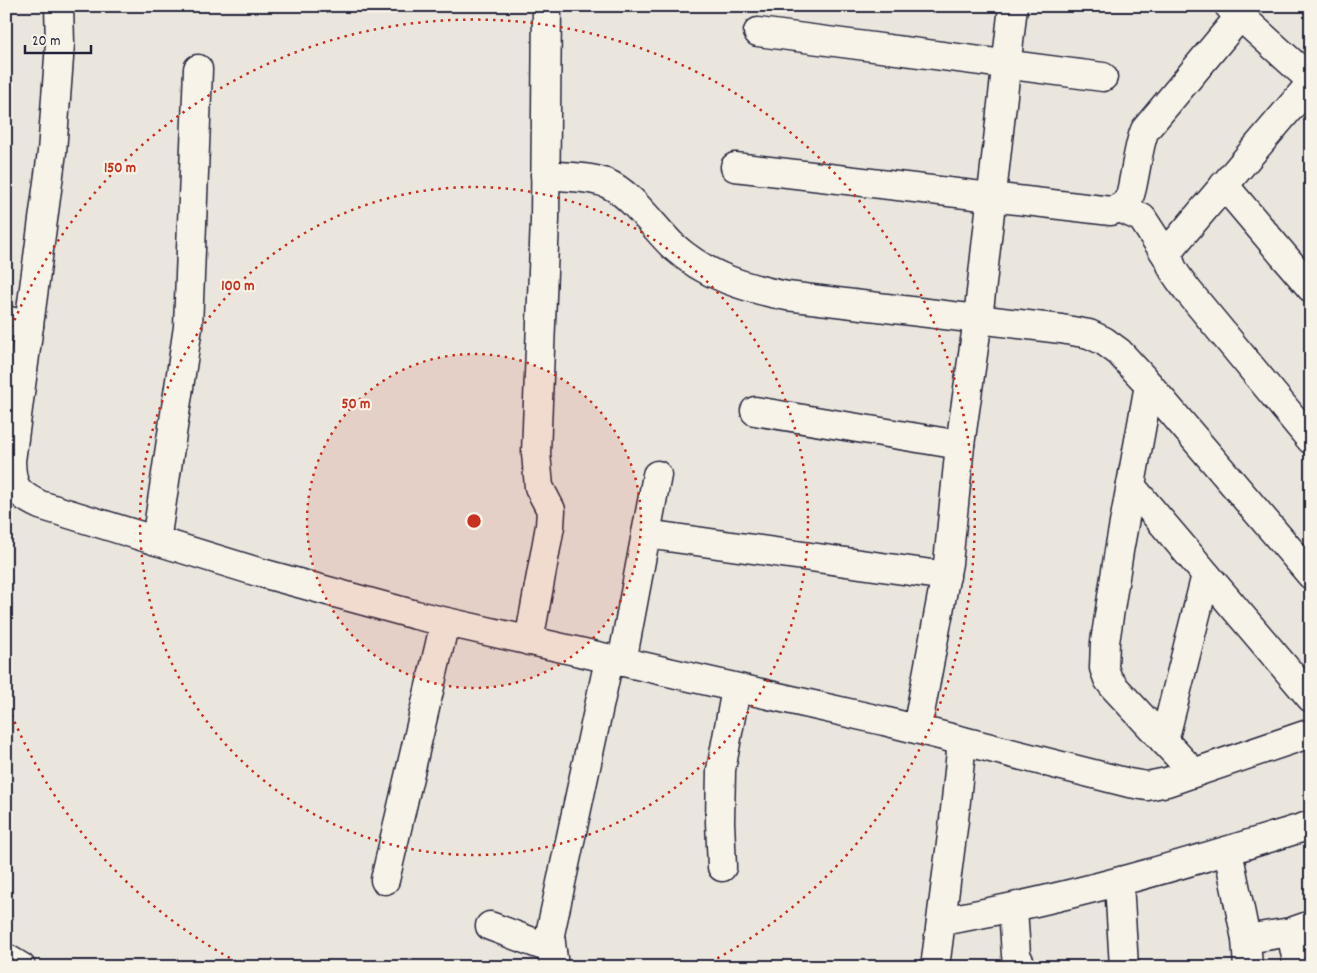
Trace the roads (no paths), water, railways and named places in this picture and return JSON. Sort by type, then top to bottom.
[{"type":"street","points":[[59,6],[60,44],[52,152],[18,323],[9,482],[23,497],[40,505],[266,575],[445,622],[918,729],[1147,786],[1167,782],[1311,733]]},
{"type":"street","points":[[529,641],[550,526],[550,510],[539,487],[536,453],[545,176],[547,6]]},
{"type":"street","points":[[918,729],[946,576],[960,445],[978,319],[1014,6]]},
{"type":"street","points":[[735,167],[1111,211],[1120,208],[1129,200],[1139,142],[1145,130],[1234,11],[1311,82],[1170,249],[1168,258]]},
{"type":"street","points":[[758,32],[1103,77]]},
{"type":"street","points":[[156,541],[188,327],[198,69]]},
{"type":"street","points":[[545,176],[594,179],[608,184],[626,197],[674,246],[698,265],[727,281],[754,289],[788,296],[1089,334],[1104,340],[1119,352],[1150,385],[1306,559]]},
{"type":"street","points":[[1224,185],[1309,281]]},
{"type":"street","points":[[1120,208],[1142,218],[1168,258],[1171,267],[1188,291],[1306,424]]},
{"type":"street","points":[[1150,385],[1105,642],[1104,668],[1108,679],[1114,687],[1193,772]]},
{"type":"street","points":[[755,411],[960,445]]},
{"type":"street","points":[[553,959],[550,934],[646,534],[657,475]]},
{"type":"street","points":[[1131,486],[1311,698]]},
{"type":"street","points":[[646,534],[946,576]]},
{"type":"street","points":[[1164,741],[1206,575]]},
{"type":"street","points":[[385,880],[445,622]]},
{"type":"street","points":[[722,867],[720,822],[721,770],[736,688]]},
{"type":"street","points":[[935,967],[962,741]]},
{"type":"street","points":[[942,921],[1013,908],[1119,883],[1311,825]]},
{"type":"street","points":[[1228,851],[1246,939],[1248,967]]},
{"type":"street","points":[[1119,883],[1124,967]]},
{"type":"street","points":[[1013,908],[1016,955],[1022,967]]},
{"type":"street","points":[[490,926],[553,959]]},
{"type":"street","points":[[1246,939],[1301,928],[1298,967]]},
{"type":"street","points":[[6,958],[21,967]]}]
